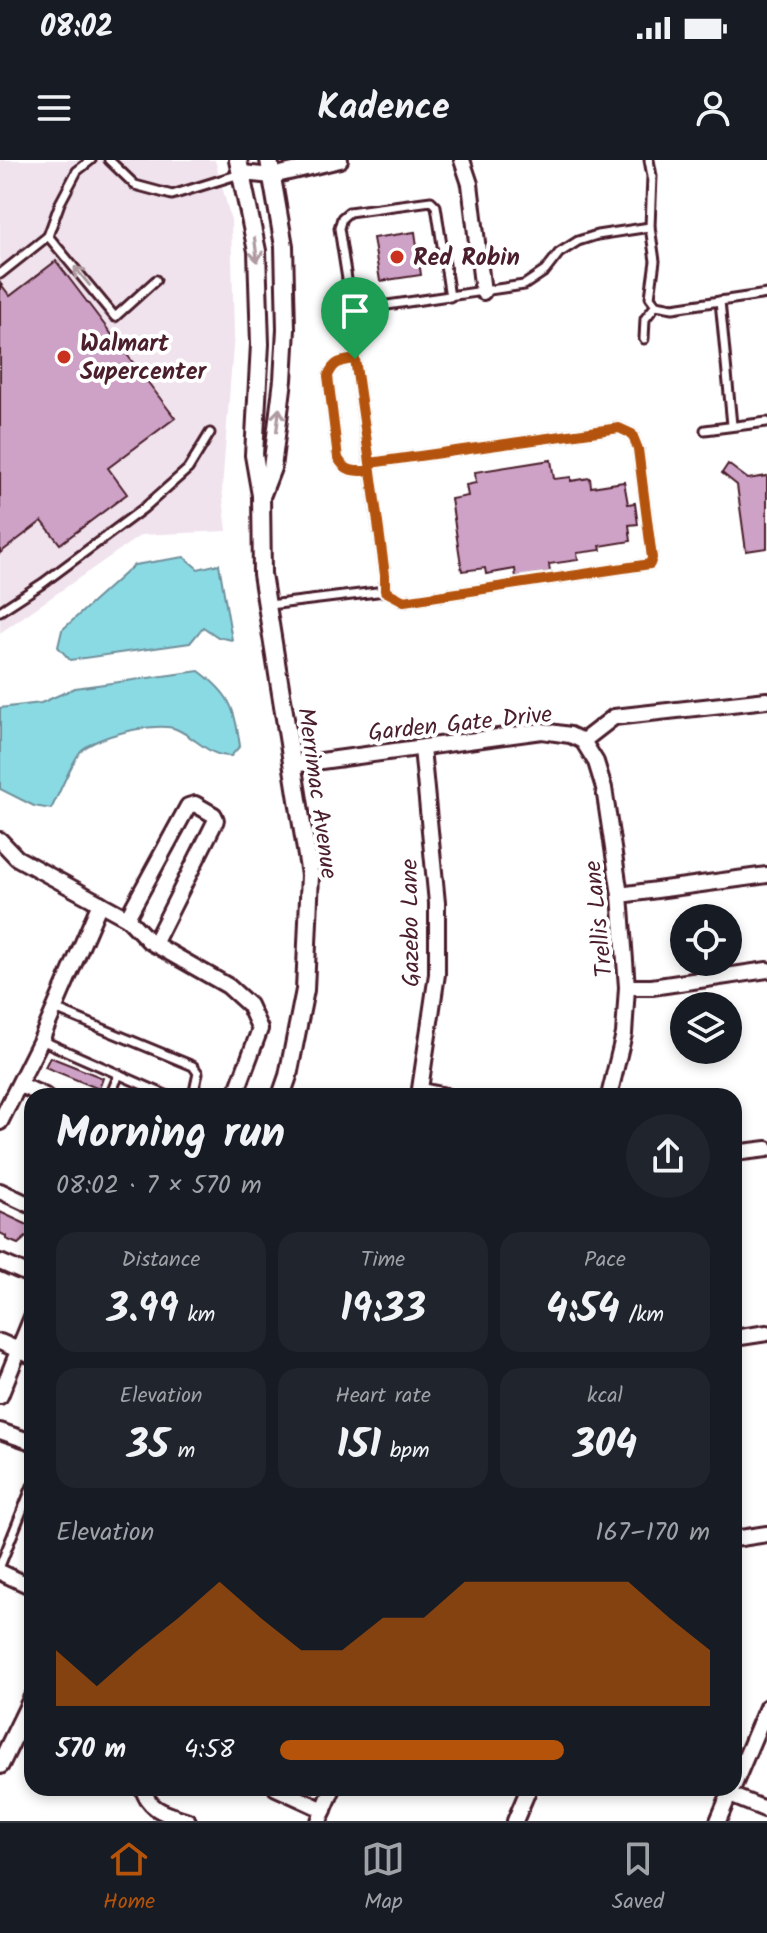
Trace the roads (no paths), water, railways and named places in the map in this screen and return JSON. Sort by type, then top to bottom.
[{"type":"street","points":[[240,167],[262,160]]},
{"type":"street","points":[[240,167],[270,168],[340,160]]},
{"type":"street","points":[[462,160],[470,184],[483,292]]},
{"type":"street","name":"Merrimac Avenue","points":[[240,167],[257,251],[260,344],[254,455],[261,495],[262,574],[310,875],[305,990],[284,1088]]},
{"type":"street","name":"Merrimac Avenue","points":[[261,495],[272,468],[286,329],[284,246],[270,168]]},
{"type":"street","name":"Garden Gate Drive","points":[[292,765],[542,731],[570,735],[583,741],[614,717],[767,700]]},
{"type":"street","name":"Trellis Lane","points":[[583,741],[596,762],[604,788],[620,895],[627,987],[624,1034],[611,1088]]},
{"type":"street","name":"Gazebo Lane","points":[[421,1088],[437,974],[437,903],[422,748]]},
{"type":"street","points":[[127,918],[188,806],[195,804],[214,815],[216,820],[154,944]]},
{"type":"street","points":[[0,840],[17,858],[127,918],[154,944],[228,986],[249,1005],[260,1029],[238,1088]]},
{"type":"street","points":[[620,895],[767,875]]},
{"type":"street","points":[[0,1122],[41,1040],[100,903]]},
{"type":"street","points":[[627,987],[652,987],[767,970]]},
{"type":"street","points":[[20,1085],[27,1088]]},
{"type":"street","points":[[742,1152],[767,1149]]},
{"type":"street","points":[[0,1191],[24,1202]]},
{"type":"street","points":[[0,1262],[24,1272]]},
{"type":"street","points":[[742,1337],[767,1333]]},
{"type":"street","points":[[0,1342],[24,1353]]},
{"type":"street","points":[[0,1396],[24,1355]]},
{"type":"street","points":[[0,1431],[24,1439]]},
{"type":"street","points":[[742,1538],[767,1534]]},
{"type":"street","points":[[0,1569],[24,1582]]},
{"type":"street","points":[[742,1770],[762,1732],[767,1707]]},
{"type":"street","points":[[0,1765],[24,1716]]},
{"type":"street","points":[[742,1795],[767,1810]]},
{"type":"street","points":[[145,1796],[146,1801],[156,1808],[188,1821]]},
{"type":"street","points":[[289,1796],[321,1815],[329,1796]]},
{"type":"street","points":[[515,1821],[526,1796]]},
{"type":"street","points":[[718,1821],[729,1796]]},
{"type":"lane","points":[[0,274],[48,236],[60,203],[77,171],[91,160]]},
{"type":"lane","points":[[109,160],[135,185],[172,195],[240,167]]},
{"type":"lane","points":[[649,160],[652,176],[650,227],[655,261],[650,297],[656,305],[673,308],[767,294]]},
{"type":"lane","points":[[360,309],[349,292],[339,228],[342,218],[349,212],[431,201],[436,206],[450,297]]},
{"type":"lane","points":[[360,309],[524,285],[545,271],[559,253],[578,241],[650,227]]},
{"type":"lane","points":[[48,236],[115,317],[156,280]]},
{"type":"lane","points":[[720,301],[732,425]]},
{"type":"lane","points":[[644,339],[645,319],[656,305]]},
{"type":"lane","points":[[360,309],[351,330],[385,591]]},
{"type":"lane","points":[[266,606],[385,591],[404,601],[650,564],[652,558],[638,449],[632,434],[619,428],[352,471],[343,467],[338,458],[328,376],[337,362],[355,359]]},
{"type":"lane","points":[[705,430],[767,422]]},
{"type":"lane","points":[[0,611],[144,508],[188,469],[210,433]]},
{"type":"lane","points":[[55,1009],[193,1066],[198,1073],[195,1088]]},
{"type":"lane","points":[[41,1040],[150,1088]]},
{"type":"lane","points":[[113,1088],[119,1074]]},
{"type":"lane","points":[[0,1569],[24,1507]]},
{"type":"water","points":[[184,557],[198,569],[219,564],[232,640],[218,637],[203,627],[190,643],[70,660],[58,647],[62,630],[134,565]]},
{"type":"water","points":[[199,671],[218,687],[233,711],[240,746],[231,756],[215,753],[176,729],[141,729],[98,741],[80,752],[51,809],[34,806],[0,789],[0,708],[41,703],[75,688]]},
{"type":"place","name":"Red Robin","points":[[397,257]]},
{"type":"place","name":"Walmart Supercenter","points":[[64,357]]}]
